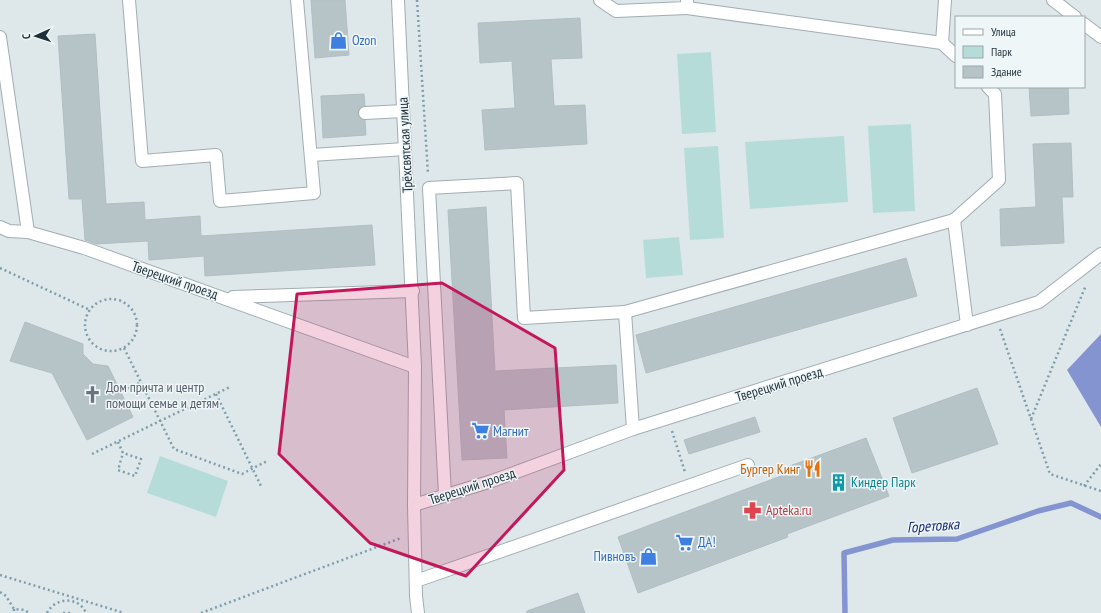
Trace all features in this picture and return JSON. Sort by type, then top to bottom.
[{"type":"lane","points":[[129,0],[142,161],[216,155],[220,201],[314,193],[297,0]]},
{"type":"lane","name":"Трёхсвятская улица","points":[[398,0],[413,291]]},
{"type":"lane","points":[[600,0],[616,10],[687,4],[942,43],[955,55]]},
{"type":"lane","points":[[942,43],[945,0]]},
{"type":"lane","points":[[1053,0],[1074,16]]},
{"type":"lane","points":[[1085,25],[1101,37]]},
{"type":"lane","points":[[0,37],[28,232]]},
{"type":"lane","points":[[445,495],[428,188],[517,183],[524,318],[625,312],[954,220],[999,180],[995,94],[989,88]]},
{"type":"lane","points":[[365,113],[403,111]]},
{"type":"lane","points":[[311,156],[405,149]]},
{"type":"lane","points":[[954,220],[967,324]]},
{"type":"lane","name":"Тверецкий проезд","points":[[0,227],[9,231],[28,232],[84,248],[226,298],[413,291],[415,367],[414,505],[492,481],[634,429],[1039,302],[1101,254]]},
{"type":"lane","points":[[226,298],[415,367]]},
{"type":"lane","points":[[625,312],[634,429]]},
{"type":"lane","points":[[416,581],[748,465]]},
{"type":"lane","points":[[414,505],[418,613]]},
{"type":"path","points":[[417,0],[428,188]]},
{"type":"path","points":[[0,268],[90,310]]},
{"type":"path","points":[[1031,419],[1086,284]]},
{"type":"path","points":[[112,298],[120,300],[134,310],[138,327],[131,342],[124,348],[116,351],[107,351],[92,343],[87,335],[85,326],[86,318],[90,310],[100,301],[112,298]]},
{"type":"path","points":[[995,316],[1050,474],[1101,491]]},
{"type":"path","points":[[124,348],[174,449],[242,474],[267,461]]},
{"type":"path","points":[[124,391],[141,382]]},
{"type":"path","points":[[92,454],[230,387]]},
{"type":"path","points":[[216,394],[262,488]]},
{"type":"path","points":[[668,418],[690,486]]},
{"type":"path","points":[[118,442],[123,453],[118,470],[135,476],[141,459],[123,453]]},
{"type":"path","points":[[1084,486],[1101,464]]},
{"type":"path","points":[[201,613],[414,533]]},
{"type":"path","points":[[0,575],[124,613]]},
{"type":"path","points":[[0,592],[6,596],[14,609],[14,613]]},
{"type":"path","points":[[47,613],[56,604],[66,600],[79,604],[86,613]]},
{"type":"path","points":[[14,609],[20,608],[29,613]]},
{"type":"path","points":[[63,613],[71,613]]},
{"type":"highlighted area","points":[[442,283],[555,348],[564,470],[466,576],[370,543],[279,454],[297,294]]},
{"type":"green space","points":[[711,52],[716,132],[682,134],[677,54]]},
{"type":"green space","points":[[911,124],[915,211],[873,213],[868,126]]},
{"type":"green space","points":[[844,136],[848,202],[750,209],[745,142]]},
{"type":"green space","points":[[718,146],[724,238],[690,240],[684,148]]},
{"type":"green space","points":[[679,237],[683,275],[646,278],[643,240]]},
{"type":"green space","points":[[160,456],[228,481],[216,517],[147,493]]},
{"type":"water","points":[[1101,334],[1101,427],[1067,370]]},
{"type":"building","points":[[311,0],[345,0],[349,55],[315,58]]},
{"type":"building","points":[[580,18],[582,58],[551,59],[554,106],[585,105],[587,144],[485,150],[482,110],[515,108],[512,61],[480,63],[478,23]]},
{"type":"building","points":[[95,34],[106,204],[144,202],[145,220],[200,216],[201,236],[372,225],[375,265],[205,276],[204,256],[149,260],[148,241],[96,244],[85,240],[82,199],[69,199],[58,36]]},
{"type":"building","points":[[1029,88],[1068,88],[1069,114],[1031,116]]},
{"type":"building","points":[[364,94],[365,106],[361,107],[358,113],[359,117],[365,120],[366,135],[323,138],[321,96]]},
{"type":"building","points":[[1071,143],[1073,197],[1062,197],[1064,243],[1001,246],[1000,209],[1036,207],[1033,144]]},
{"type":"building","points":[[486,207],[495,371],[616,365],[618,403],[504,410],[507,458],[462,460],[448,210]]},
{"type":"building","points":[[906,258],[917,296],[646,373],[636,335]]},
{"type":"building","name":"Дом причта и центр помощи семье и детям","points":[[25,322],[83,344],[83,354],[93,364],[108,366],[133,417],[87,440],[52,373],[10,361]]},
{"type":"building","points":[[977,388],[998,444],[912,473],[893,418]]},
{"type":"building","points":[[755,417],[760,432],[689,454],[684,440]]},
{"type":"building","points":[[866,438],[889,496],[787,534],[788,537],[638,593],[618,537],[789,473],[787,467]]},
{"type":"building","points":[[578,593],[585,613],[527,613],[527,611]]},
{"type":"waterway","name":"Горетовка","points":[[845,613],[844,553],[893,540],[957,539],[1038,511],[1071,503],[1101,517]]},
{"type":"place","name":"Ozon","points":[[339,40]]},
{"type":"place","name":"Дом причта и центр помощи семье и детям","points":[[93,395]]},
{"type":"place","name":"Магнит","points":[[480,431]]},
{"type":"place","name":"Бургер Кинг","points":[[813,469]]},
{"type":"place","name":"Киндер Парк","points":[[838,482]]},
{"type":"place","name":"Apteka.ru","points":[[753,510]]},
{"type":"place","name":"ДА!","points":[[685,542]]},
{"type":"place","name":"Пивновъ","points":[[649,556]]}]
